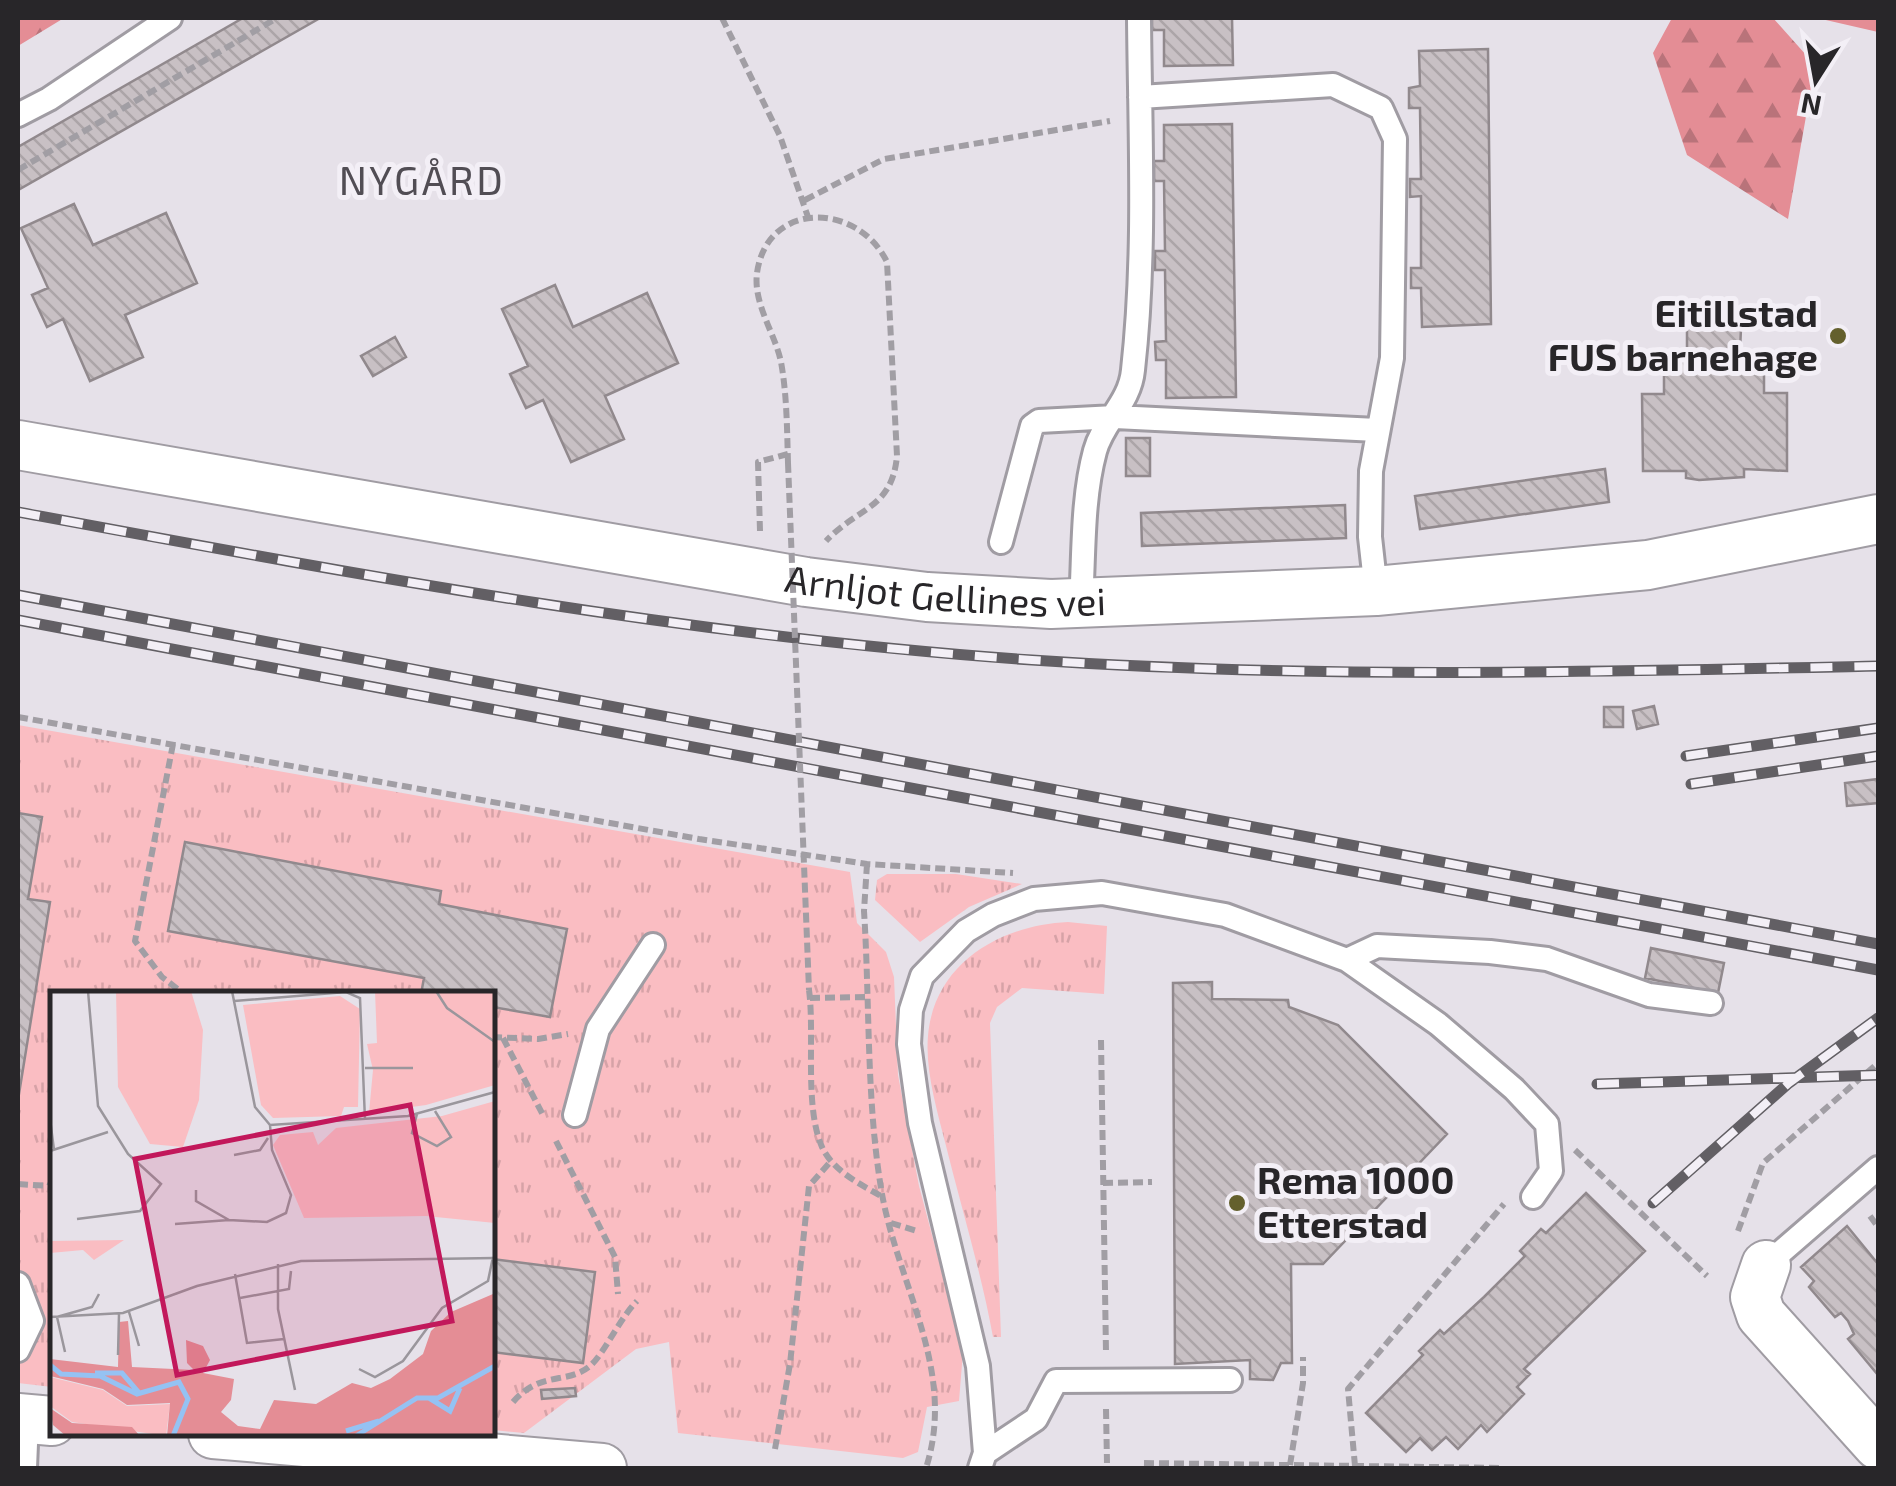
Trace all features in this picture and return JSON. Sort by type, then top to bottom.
[{"type":"street","name":"Arnljot Gellines vei","points":[[18,446],[825,585],[926,597],[1082,603],[1376,591],[1666,562],[1878,519]]},
{"type":"street","points":[[1752,1249],[1760,1314],[1878,1446]]},
{"type":"street","points":[[224,1436],[321,1456],[602,1468]]},
{"type":"lane","points":[[18,115],[50,100],[170,18]]},
{"type":"lane","points":[[1082,603],[1094,454],[1103,428],[1114,417],[1133,375],[1139,18]]},
{"type":"lane","points":[[1140,107],[1333,85],[1381,108],[1395,140],[1396,305],[1392,358],[1377,430],[1370,538],[1376,591]]},
{"type":"lane","points":[[1001,542],[1032,426],[1072,417],[1114,417],[1377,430]]},
{"type":"lane","points":[[982,1461],[978,1366],[912,1076],[910,1010],[922,976],[966,931],[994,915],[1034,900],[1071,893],[1133,897],[1225,916],[1347,960],[1489,1065],[1547,1124],[1551,1171],[1533,1197]]},
{"type":"lane","points":[[574,1116],[598,1030],[653,945]]},
{"type":"lane","points":[[1347,960],[1377,946],[1472,950],[1547,959],[1649,995],[1711,1003]]},
{"type":"lane","points":[[1752,1249],[1878,1168]]},
{"type":"lane","points":[[18,1284],[32,1321],[18,1350]]},
{"type":"lane","points":[[982,1461],[1036,1419],[1056,1381],[1230,1380]]},
{"type":"lane","points":[[25,1468],[32,1419]]},
{"type":"path","points":[[18,170],[277,18]]},
{"type":"path","points":[[722,18],[780,136],[808,217]]},
{"type":"path","points":[[804,200],[884,160],[1140,107]]},
{"type":"path","points":[[822,546],[882,498],[895,474],[892,306],[887,262],[880,247],[850,221],[808,217],[771,242],[756,278],[782,368],[816,1127],[822,1149],[832,1160],[854,1181],[882,1197]]},
{"type":"path","points":[[760,546],[758,462],[788,459]]},
{"type":"path","points":[[18,717],[700,839],[867,864],[1025,874]]},
{"type":"path","points":[[172,744],[135,941],[162,977],[180,991]]},
{"type":"path","points":[[867,864],[869,998],[882,1197],[937,1392],[934,1444],[926,1468]]},
{"type":"path","points":[[809,994],[869,998]]},
{"type":"path","points":[[495,1037],[538,1039],[598,1030]]},
{"type":"path","points":[[503,1038],[616,1257],[618,1294]]},
{"type":"path","points":[[1101,1040],[1107,1463]]},
{"type":"path","points":[[1752,1249],[1764,1162],[1878,1064]]},
{"type":"path","points":[[1575,1150],[1707,1276]]},
{"type":"path","points":[[775,1450],[790,1364],[809,1186],[832,1160]]},
{"type":"path","points":[[1103,1183],[1152,1182]]},
{"type":"path","points":[[18,1184],[50,1185]]},
{"type":"path","points":[[1354,1466],[1348,1389],[1490,1219]]},
{"type":"path","points":[[513,1402],[540,1379],[574,1372],[594,1362],[637,1301]]},
{"type":"path","points":[[1290,1465],[1303,1383],[1302,1357]]},
{"type":"path","points":[[1144,1463],[1502,1468]]},
{"type":"green space","points":[[18,18],[64,18],[18,46]]},
{"type":"green space","points":[[1672,18],[1773,18],[1815,65],[1788,219],[1687,155],[1653,53]]},
{"type":"green space","points":[[1817,18],[1878,18],[1878,32]]},
{"type":"green space","points":[[18,725],[850,872],[857,923],[886,952],[894,977],[898,1075],[919,1186],[963,1352],[959,1401],[927,1407],[918,1452],[903,1458],[678,1433],[669,1342],[636,1349],[524,1433],[495,1430],[495,991],[50,991],[50,1387],[18,1383]]},
{"type":"green space","points":[[887,874],[956,874],[1022,884],[969,907],[920,942],[875,900],[877,880]]},
{"type":"green space","points":[[1068,922],[1107,926],[1104,994],[1022,988],[997,1007],[990,1023],[1001,1337],[993,1337],[935,1103],[928,1036],[943,988],[975,953],[1019,931]]},
{"type":"building","points":[[243,18],[320,18],[18,190],[18,147]]},
{"type":"building","points":[[1152,18],[1232,18],[1233,65],[1164,66],[1164,30],[1152,30]]},
{"type":"building","points":[[1488,49],[1491,324],[1422,327],[1421,288],[1411,288],[1411,268],[1421,268],[1421,196],[1410,197],[1410,179],[1421,179],[1420,108],[1409,108],[1409,88],[1420,86],[1419,51]]},
{"type":"building","points":[[1232,124],[1236,397],[1166,398],[1166,360],[1156,360],[1155,342],[1166,341],[1165,270],[1155,270],[1155,251],[1165,251],[1164,181],[1154,181],[1154,161],[1164,161],[1164,125]]},
{"type":"building","points":[[74,204],[93,245],[166,213],[197,283],[125,315],[143,357],[90,381],[63,319],[47,327],[32,295],[48,288],[21,228]]},
{"type":"building","points":[[555,285],[573,327],[647,293],[678,363],[605,396],[624,439],[571,462],[543,400],[526,408],[510,374],[528,366],[502,309]]},
{"type":"building","points":[[1687,328],[1741,328],[1740,351],[1764,352],[1764,393],[1787,393],[1787,471],[1744,469],[1744,477],[1699,480],[1686,478],[1686,471],[1643,471],[1642,394],[1664,394],[1664,352],[1687,352]]},
{"type":"building","points":[[395,337],[406,357],[373,376],[361,356]]},
{"type":"building","points":[[1126,438],[1150,438],[1150,476],[1126,476]]},
{"type":"building","points":[[1605,469],[1609,502],[1420,529],[1415,496]]},
{"type":"building","points":[[1345,505],[1346,538],[1142,546],[1141,513]]},
{"type":"building","points":[[1654,706],[1658,724],[1637,729],[1633,711]]},
{"type":"building","points":[[1604,707],[1623,707],[1623,727],[1604,727]]},
{"type":"building","points":[[1878,779],[1878,803],[1847,806],[1845,783]]},
{"type":"building","points":[[18,813],[42,817],[28,899],[50,902],[18,1100]]},
{"type":"building","points":[[185,842],[441,891],[439,904],[567,929],[550,1017],[495,1008],[495,991],[422,991],[424,978],[168,931]]},
{"type":"building","points":[[1651,948],[1724,963],[1718,993],[1645,978]]},
{"type":"building","points":[[1212,982],[1212,999],[1288,1000],[1289,1007],[1338,1025],[1447,1134],[1323,1264],[1291,1264],[1292,1363],[1281,1363],[1273,1380],[1250,1379],[1250,1360],[1175,1364],[1173,983]]},
{"type":"building","points":[[1586,1193],[1645,1251],[1524,1369],[1530,1374],[1517,1387],[1524,1394],[1487,1432],[1481,1425],[1458,1449],[1446,1437],[1432,1450],[1420,1438],[1406,1452],[1366,1413],[1423,1355],[1419,1351],[1440,1330],[1444,1334],[1525,1256],[1520,1251],[1541,1229],[1546,1233]]},
{"type":"building","points":[[1847,1226],[1878,1264],[1878,1375],[1848,1339],[1854,1334],[1848,1321],[1841,1313],[1835,1317],[1809,1287],[1814,1281],[1801,1267]]},
{"type":"building","points":[[495,1259],[595,1272],[583,1363],[495,1352]]},
{"type":"building","points":[[575,1388],[576,1396],[542,1399],[541,1390]]},
{"type":"railway","points":[[18,512],[523,601],[904,650],[1138,666],[1349,672],[1878,666]]},
{"type":"railway","points":[[18,595],[1878,944]]},
{"type":"railway","points":[[18,620],[1878,970]]},
{"type":"railway","points":[[1686,756],[1878,728]]},
{"type":"railway","points":[[1691,784],[1878,756]]},
{"type":"railway","points":[[1653,1203],[1789,1083],[1878,1018]]},
{"type":"railway","points":[[1597,1084],[1878,1075]]},
{"type":"place","name":"Eitillstad FUS barnehage","points":[[1838,336]]},
{"type":"place","name":"Rema 1000 Etterstad","points":[[1237,1203]]},
{"type":"district","name":"NYGÅRD","points":[[422,181]]}]
